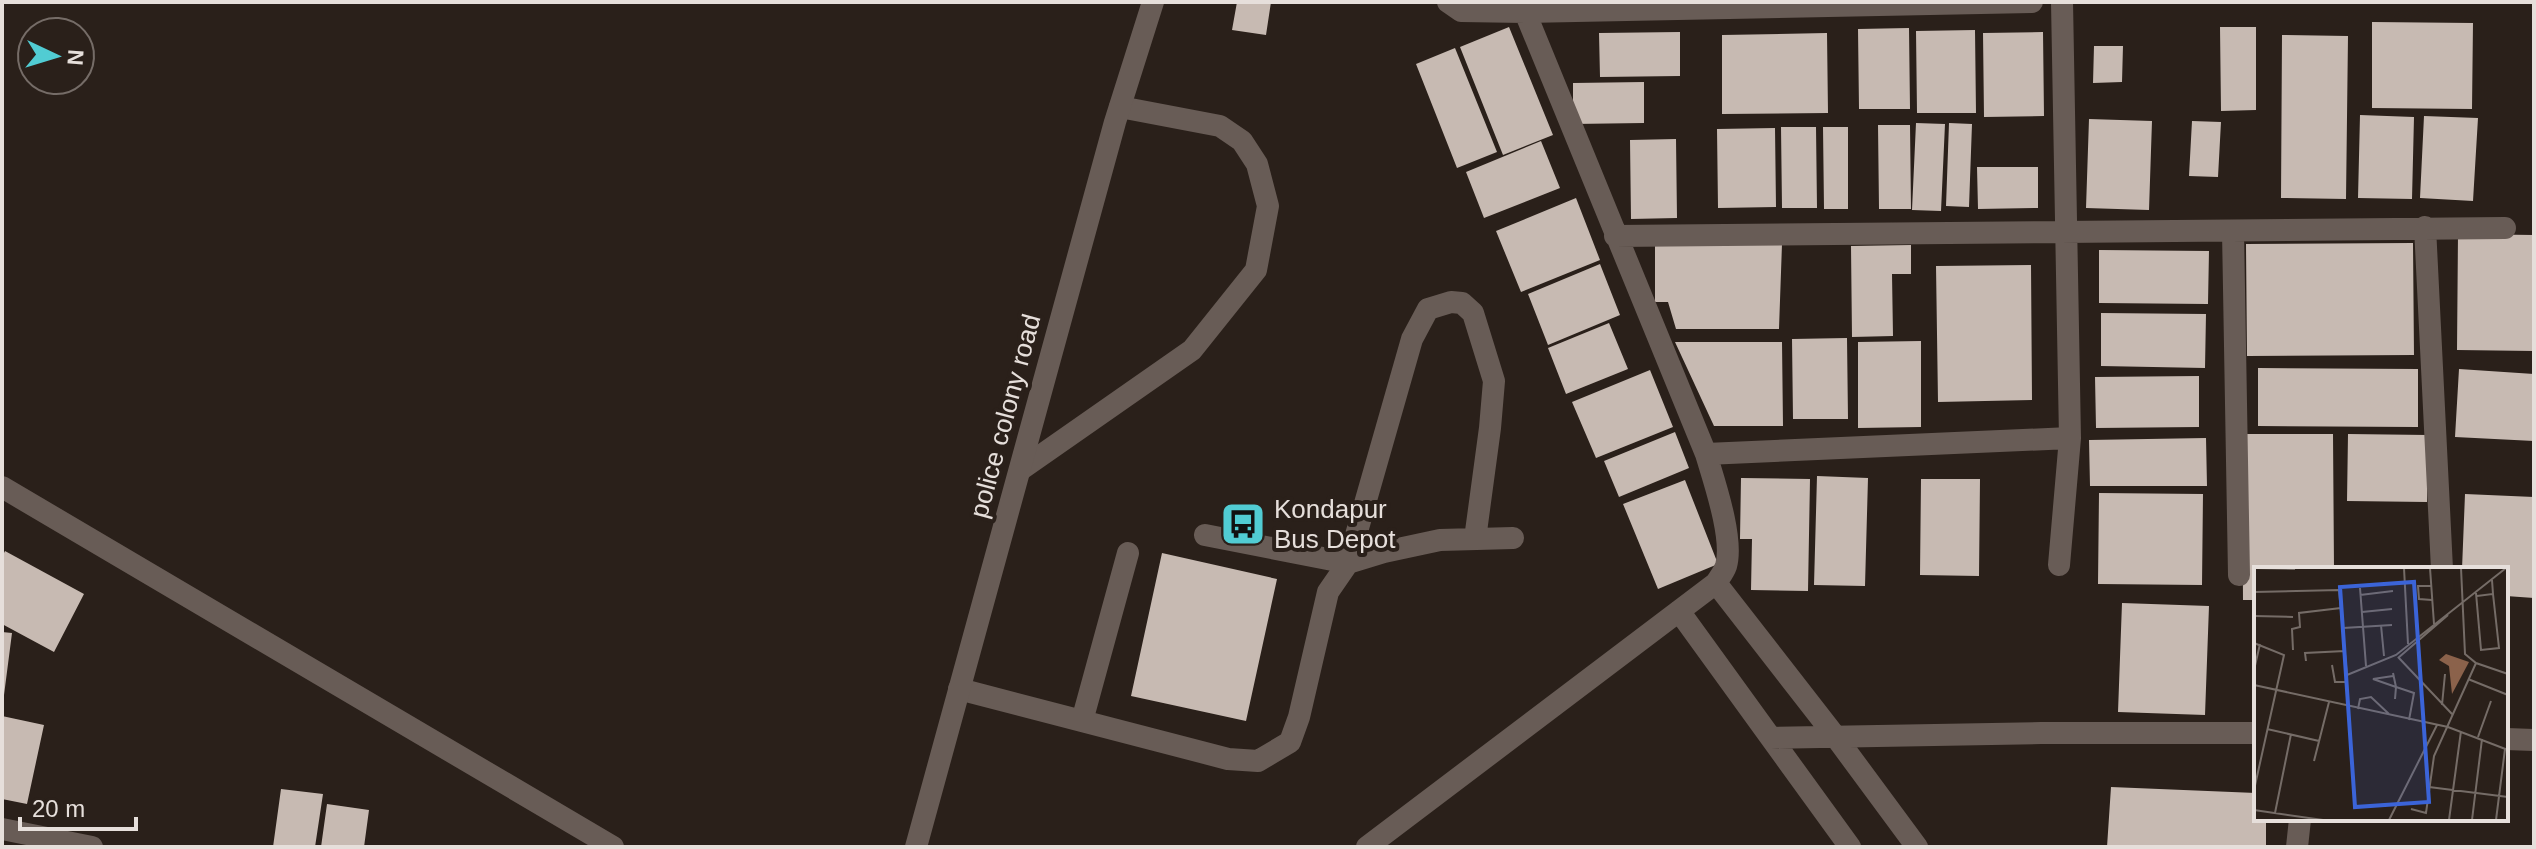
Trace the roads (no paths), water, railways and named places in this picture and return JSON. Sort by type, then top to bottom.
[{"type":"street","name":"police colony road","points":[[916,847],[1120,107],[1153,2]]},
{"type":"street","points":[[1448,2],[1461,11],[1525,12],[2032,2]]},
{"type":"street","points":[[2059,565],[2070,438],[2062,2]]},
{"type":"street","points":[[1367,847],[1716,583],[1726,566],[1721,502],[1706,454],[1525,12]]},
{"type":"street","points":[[1020,470],[1192,350],[1256,270],[1268,206],[1257,164],[1242,141],[1220,126],[1120,107]]},
{"type":"street","points":[[2425,227],[2442,567]]},
{"type":"street","points":[[1615,236],[2505,228]]},
{"type":"street","points":[[2233,231],[2239,575]]},
{"type":"street","points":[[959,689],[1228,759],[1258,761],[1290,742],[1299,717],[1328,592],[1348,563],[1412,339],[1428,309],[1451,302],[1462,303],[1473,313],[1494,381],[1475,539]]},
{"type":"street","points":[[1706,454],[2070,438]]},
{"type":"street","points":[[2,487],[613,847]]},
{"type":"street","points":[[1205,535],[1348,563],[1440,540],[1513,538]]},
{"type":"street","points":[[1082,721],[1128,553]]},
{"type":"street","points":[[1716,583],[1917,847]]},
{"type":"street","points":[[1679,611],[1850,847]]},
{"type":"street","points":[[1771,738],[2254,733]]},
{"type":"street","points":[[2508,739],[2534,740]]},
{"type":"street","points":[[2297,847],[2300,821]]},
{"type":"street","points":[[2,829],[92,847]]},
{"type":"place","name":"Kondapur Bus Depot","points":[[1243,524]]}]
